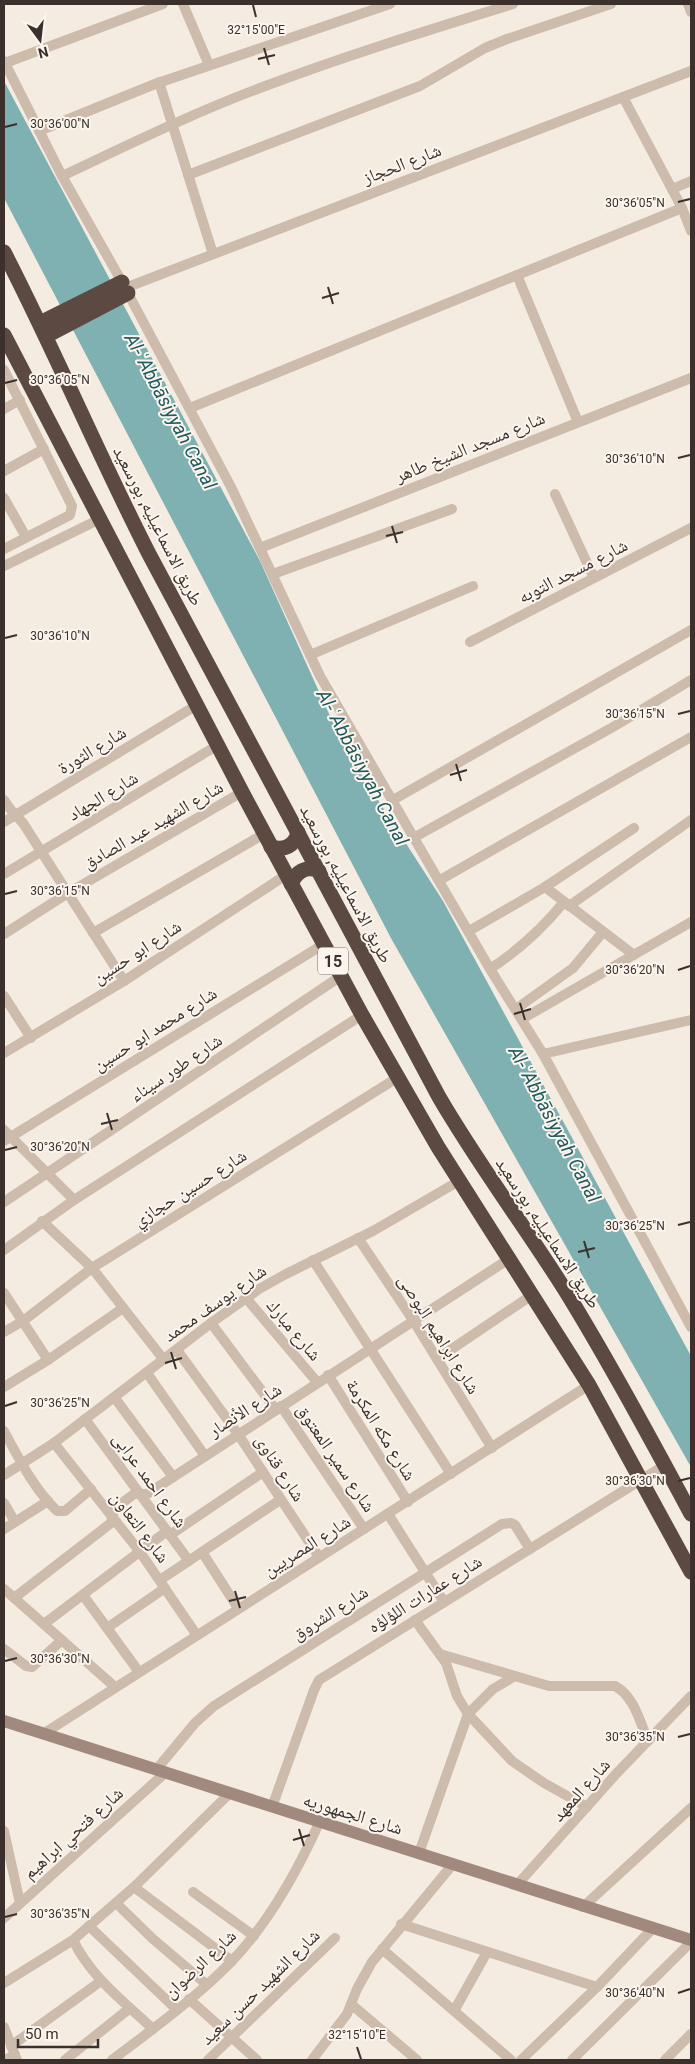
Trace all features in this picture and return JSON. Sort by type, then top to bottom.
[{"type":"highway","name":"طريق الاسماعيليه, بورسعيد","points":[[4,252],[140,536],[439,1097],[480,1165],[564,1289],[691,1514]]},
{"type":"highway","points":[[43,330],[123,288]]},
{"type":"highway","name":"15","points":[[4,334],[196,705],[362,1015],[397,1078],[459,1181],[589,1385],[642,1479],[691,1572]]},
{"type":"highway","points":[[268,840],[281,849],[290,845],[298,832]]},
{"type":"highway","points":[[289,880],[304,869],[319,871]]},
{"type":"main road","name":"شارع الجمهوريه","points":[[4,1721],[319,1823],[419,1853],[583,1908],[691,1941]]},
{"type":"street","points":[[163,4],[4,62],[62,176],[190,408],[273,574],[310,655],[490,969],[543,1054],[690,1320]]},
{"type":"street","points":[[183,4],[209,65]]},
{"type":"street","points":[[39,131],[159,82],[390,4]]},
{"type":"street","points":[[62,176],[172,125],[259,88],[513,4]]},
{"type":"street","points":[[188,175],[420,86],[485,48],[507,39],[611,4]]},
{"type":"street","points":[[688,4],[691,12]]},
{"type":"street","name":"شارع الحجاز","points":[[123,288],[691,71]]},
{"type":"street","points":[[159,82],[214,254]]},
{"type":"street","points":[[623,97],[682,208],[691,230]]},
{"type":"street","points":[[672,189],[691,181]]},
{"type":"street","points":[[190,408],[682,208]]},
{"type":"street","points":[[517,275],[578,422]]},
{"type":"street","points":[[4,370],[72,506],[70,515],[4,549]]},
{"type":"street","name":"شارع مسجد الشيخ طاهر","points":[[260,548],[691,378]]},
{"type":"street","points":[[4,409],[20,400]]},
{"type":"street","points":[[4,471],[44,449]]},
{"type":"street","points":[[555,494],[594,578]]},
{"type":"street","points":[[4,498],[26,537]]},
{"type":"street","points":[[273,574],[452,509]]},
{"type":"street","points":[[4,566],[100,519]]},
{"type":"street","name":"شارع مسجد التوبه","points":[[470,642],[691,528]]},
{"type":"street","points":[[310,655],[474,586]]},
{"type":"street","points":[[393,800],[691,630]]},
{"type":"street","points":[[415,837],[613,727],[691,680]]},
{"type":"street","name":"شارع الثورة","points":[[4,822],[196,705]]},
{"type":"street","points":[[440,880],[691,737]]},
{"type":"street","name":"شارع الجهاد","points":[[4,874],[218,745]]},
{"type":"street","name":"شارع الشهيد عبد الصادق","points":[[4,934],[68,893],[242,792]]},
{"type":"street","points":[[4,800],[23,823],[124,981]]},
{"type":"street","points":[[490,969],[528,941],[567,904],[691,820]]},
{"type":"street","points":[[469,931],[546,887],[634,828]]},
{"type":"street","points":[[93,933],[268,840]]},
{"type":"street","name":"شارع ابو حسين","points":[[4,1053],[289,880]]},
{"type":"street","points":[[546,887],[634,955]]},
{"type":"street","points":[[522,1019],[691,922]]},
{"type":"street","points":[[516,1009],[573,968],[603,932]]},
{"type":"street","name":"شارع محمد ابو حسين","points":[[6,1136],[324,944]]},
{"type":"street","name":"شارع طور سيناء","points":[[4,1202],[341,976]]},
{"type":"street","points":[[4,996],[31,1038]]},
{"type":"street","points":[[4,1250],[42,1221],[362,1015]]},
{"type":"street","points":[[543,1054],[691,1020]]},
{"type":"street","name":"شارع حسين حجازي","points":[[4,1332],[23,1321],[92,1268],[397,1078]]},
{"type":"street","points":[[6,1136],[74,1200]]},
{"type":"street","name":"شارع يوسف محمد","points":[[4,1475],[54,1443],[212,1323],[272,1281],[373,1231],[459,1181]]},
{"type":"street","points":[[42,1221],[92,1268],[164,1360]]},
{"type":"street","name":"شارع ابراهيم البوصى","points":[[358,1238],[413,1320],[492,1448]]},
{"type":"street","name":"شارع الأنصار","points":[[14,1598],[111,1523],[114,1509],[134,1494],[147,1494],[509,1259]]},
{"type":"street","points":[[313,1260],[451,1474]]},
{"type":"street","points":[[4,1294],[48,1360]]},
{"type":"street","points":[[437,1359],[532,1296]]},
{"type":"street","name":"شارع مبارك","points":[[246,1298],[317,1382]]},
{"type":"street","points":[[4,1387],[48,1360],[123,1308]]},
{"type":"street","name":"شارع سمير المعتوق","points":[[212,1323],[279,1408],[364,1529]]},
{"type":"street","name":"شارع قناوى","points":[[177,1350],[238,1434],[319,1557]]},
{"type":"street","points":[[147,1373],[205,1456]]},
{"type":"street","name":"شارع مكه المكرمة","points":[[328,1375],[408,1502]]},
{"type":"street","name":"شارع المصريين","points":[[43,1734],[196,1634],[408,1502],[589,1385]]},
{"type":"street","points":[[114,1398],[173,1477]]},
{"type":"street","name":"شارع احمد عرابى","points":[[85,1419],[189,1561]]},
{"type":"street","points":[[4,1431],[22,1465],[48,1502],[57,1510],[62,1512],[91,1489]]},
{"type":"street","name":"شارع التعاون","points":[[54,1443],[140,1552],[196,1634]]},
{"type":"street","name":"شارع عمارات اللؤلؤه","points":[[272,1807],[316,1684],[325,1676],[665,1465]]},
{"type":"street","points":[[44,1624],[140,1552],[263,1472]]},
{"type":"street","points":[[107,1628],[189,1561],[280,1500]]},
{"type":"street","points":[[4,1529],[48,1502]]},
{"type":"street","points":[[4,1503],[16,1522]]},
{"type":"street","points":[[388,1514],[444,1602]]},
{"type":"street","name":"شارع الشروق","points":[[161,1772],[195,1723],[214,1706],[507,1522],[515,1525],[530,1549]]},
{"type":"street","points":[[202,1552],[238,1608]]},
{"type":"street","points":[[4,1589],[115,1687]]},
{"type":"street","points":[[83,1595],[139,1672]]},
{"type":"street","points":[[415,1620],[440,1654],[451,1673],[457,1696],[468,1714],[512,1761],[544,1783],[587,1807]]},
{"type":"street","points":[[4,1649],[26,1666],[32,1668],[62,1640]]},
{"type":"street","points":[[440,1654],[558,1687],[615,1686],[630,1699],[648,1741]]},
{"type":"street","points":[[419,1853],[468,1714],[493,1689],[515,1676]]},
{"type":"street","name":"شارع المعهد","points":[[517,1885],[691,1696]]},
{"type":"street","name":"شارع فتحي ابراهيم","points":[[4,1918],[161,1772]]},
{"type":"street","points":[[4,1983],[73,1940],[134,1887],[229,1794]]},
{"type":"street","points":[[583,1908],[691,1808]]},
{"type":"street","name":"شارع الرضوان","points":[[112,2060],[206,1984],[232,1961],[254,1936],[290,1881],[319,1823]]},
{"type":"street","points":[[4,1831],[20,1903]]},
{"type":"street","points":[[316,2059],[344,2018],[364,1975],[382,1949],[453,1864]]},
{"type":"street","points":[[134,1887],[232,1961]]},
{"type":"street","points":[[193,1892],[254,1936]]},
{"type":"street","points":[[116,1903],[153,1939],[206,1984]]},
{"type":"street","points":[[402,1924],[597,1988]]},
{"type":"street","points":[[89,1926],[176,2010]]},
{"type":"street","points":[[521,2060],[597,1988],[653,1928]]},
{"type":"street","name":"شارع الشهيد حسن سعيد","points":[[208,2060],[335,1938]]},
{"type":"street","points":[[73,1940],[88,1966],[101,1981],[152,2029]]},
{"type":"street","points":[[572,2060],[691,1941]]},
{"type":"street","points":[[382,1949],[511,2060]]},
{"type":"street","points":[[454,2011],[487,1952]]},
{"type":"street","points":[[5,2060],[101,1981]]},
{"type":"street","points":[[189,1998],[257,2060]]},
{"type":"street","points":[[351,2004],[417,2060]]},
{"type":"street","points":[[65,2060],[130,2008]]},
{"type":"street","points":[[4,2027],[14,2054]]},
{"type":"street","points":[[665,2060],[691,2034]]},
{"type":"water","name":"Al-ʿAbbāsiyyah Canal","points":[[4,81],[260,561],[344,747],[443,901],[691,1356],[691,1467],[392,940],[4,198]]}]
